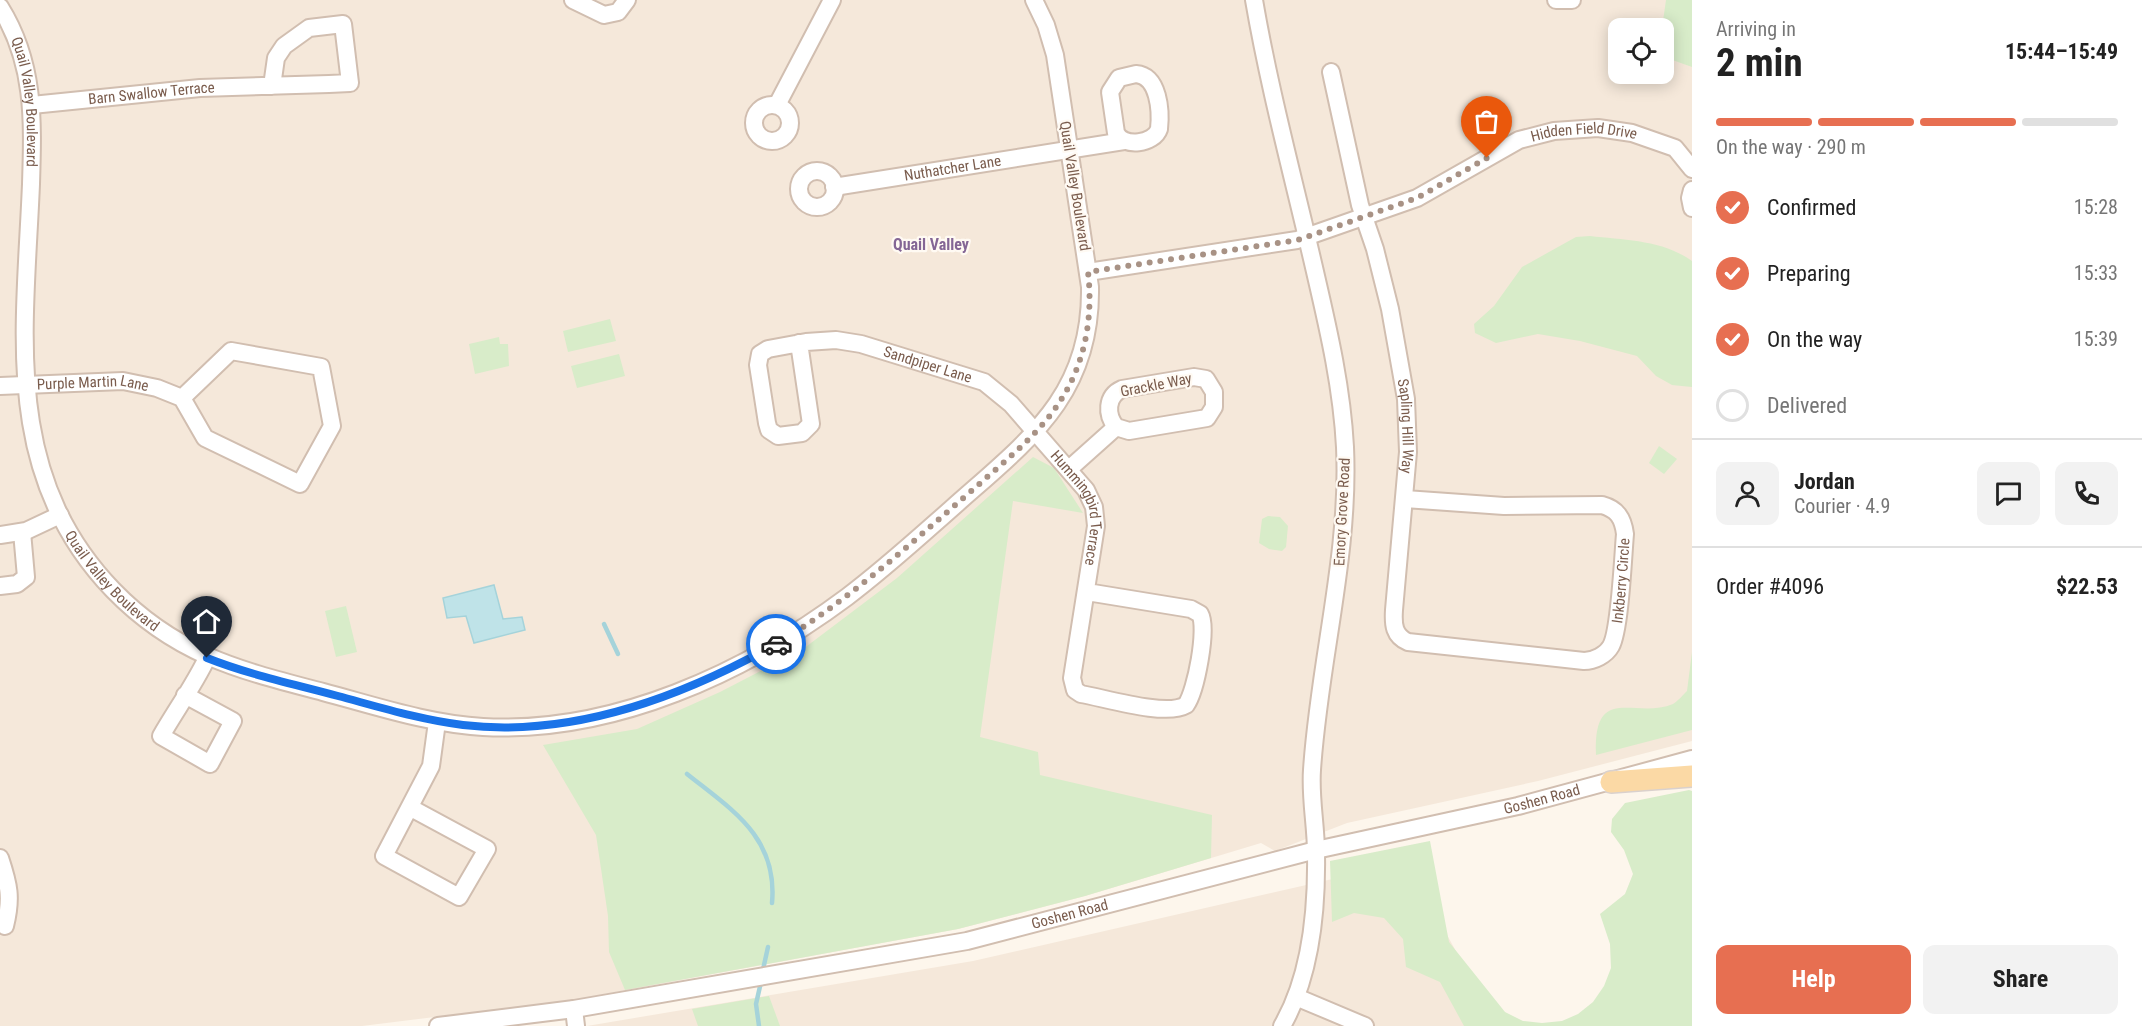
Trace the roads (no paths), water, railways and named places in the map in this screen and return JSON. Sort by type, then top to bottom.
[{"type":"main road","points":[[1611,783],[1692,776]]},
{"type":"street","points":[[573,0],[607,15],[618,12],[627,0]]},
{"type":"street","points":[[777,105],[832,0]]},
{"type":"street","name":"Quail Valley Boulevard","points":[[0,7],[25,60],[32,105],[26,386],[35,453],[60,515],[86,558],[123,600],[172,638],[207,658],[258,675],[438,722],[480,727],[519,728],[576,721],[660,698],[729,669],[784,639],[850,595],[924,533],[1035,432],[1062,399],[1080,361],[1089,313],[1088,272],[1055,55],[1046,25],[1034,0]]},
{"type":"street","name":"Emory Grove Road","points":[[1254,0],[1334,359],[1345,459],[1341,557],[1312,769],[1311,812],[1316,850],[1310,939],[1296,997],[1282,1026]]},
{"type":"street","points":[[1556,0],[1572,0]]},
{"type":"street","name":"Barn Swallow Terrace","points":[[32,105],[200,88],[272,86],[350,83],[343,24],[309,28],[284,46],[276,58],[272,86]]},
{"type":"street","points":[[1331,72],[1364,218]]},
{"type":"street","name":"Hidden Field Drive","points":[[1088,272],[1291,242],[1364,218],[1431,191],[1519,140],[1563,129],[1598,128],[1632,133],[1673,147],[1692,169]]},
{"type":"street","name":"Nuthatcher Lane","points":[[834,187],[1124,141]]},
{"type":"street","points":[[1692,190],[1690,198],[1692,208]]},
{"type":"street","name":"Sapling Hill Way","points":[[1364,218],[1377,258],[1402,366],[1408,434],[1405,499],[1393,620],[1399,636]]},
{"type":"street","name":"Sandpiper Lane","points":[[799,343],[811,424],[802,433],[778,436],[768,427],[758,358],[766,350],[799,343],[825,340],[854,342],[975,379],[1000,393],[1035,432]]},
{"type":"street","points":[[231,351],[321,367],[332,426],[300,484],[206,438],[182,398],[231,351]]},
{"type":"street","name":"Grackle Way","points":[[1194,376],[1206,379],[1212,387],[1214,408],[1204,419],[1129,431],[1116,427],[1109,414],[1110,402],[1113,394],[1122,389],[1194,376]]},
{"type":"street","name":"Purple Martin Lane","points":[[0,386],[123,381],[157,388],[182,398]]},
{"type":"street","points":[[1069,469],[1116,427]]},
{"type":"street","name":"Hummingbird Terrace","points":[[1035,432],[1090,496],[1096,515],[1087,592],[1072,678],[1075,690],[1081,694],[1161,708],[1175,709],[1186,705],[1190,699],[1203,637],[1204,624],[1200,614],[1191,609],[1087,592]]},
{"type":"street","name":"Inkberry Circle","points":[[1399,636],[1416,643],[1584,661],[1597,658],[1608,650],[1613,640],[1625,534],[1619,515],[1604,505],[1504,506],[1405,499]]},
{"type":"street","points":[[0,535],[22,532],[60,515]]},
{"type":"street","points":[[0,586],[16,584],[26,577],[22,532]]},
{"type":"street","points":[[185,695],[207,658]]},
{"type":"street","points":[[411,808],[487,849],[459,897],[384,855],[411,808],[431,766],[438,722]]},
{"type":"street","name":"Goshen Road","points":[[438,1026],[575,1018],[725,984],[1007,932],[1316,850],[1611,783],[1692,759]]},
{"type":"street","points":[[0,858],[10,888],[9,910],[5,926]]},
{"type":"street","points":[[1296,997],[1365,1026]]},
{"type":"water","points":[[494,585],[503,619],[522,617],[525,630],[474,643],[466,616],[447,618],[443,598]]},
{"type":"waterway","points":[[604,624],[618,654]]},
{"type":"waterway","points":[[687,774],[735,813],[760,843],[768,860],[772,880],[772,903]]},
{"type":"waterway","points":[[762,974],[768,947]]},
{"type":"waterway","points":[[759,1026],[756,1004],[761,982]]},
{"type":"district","name":"Quail Valley","points":[[931,244]]}]
